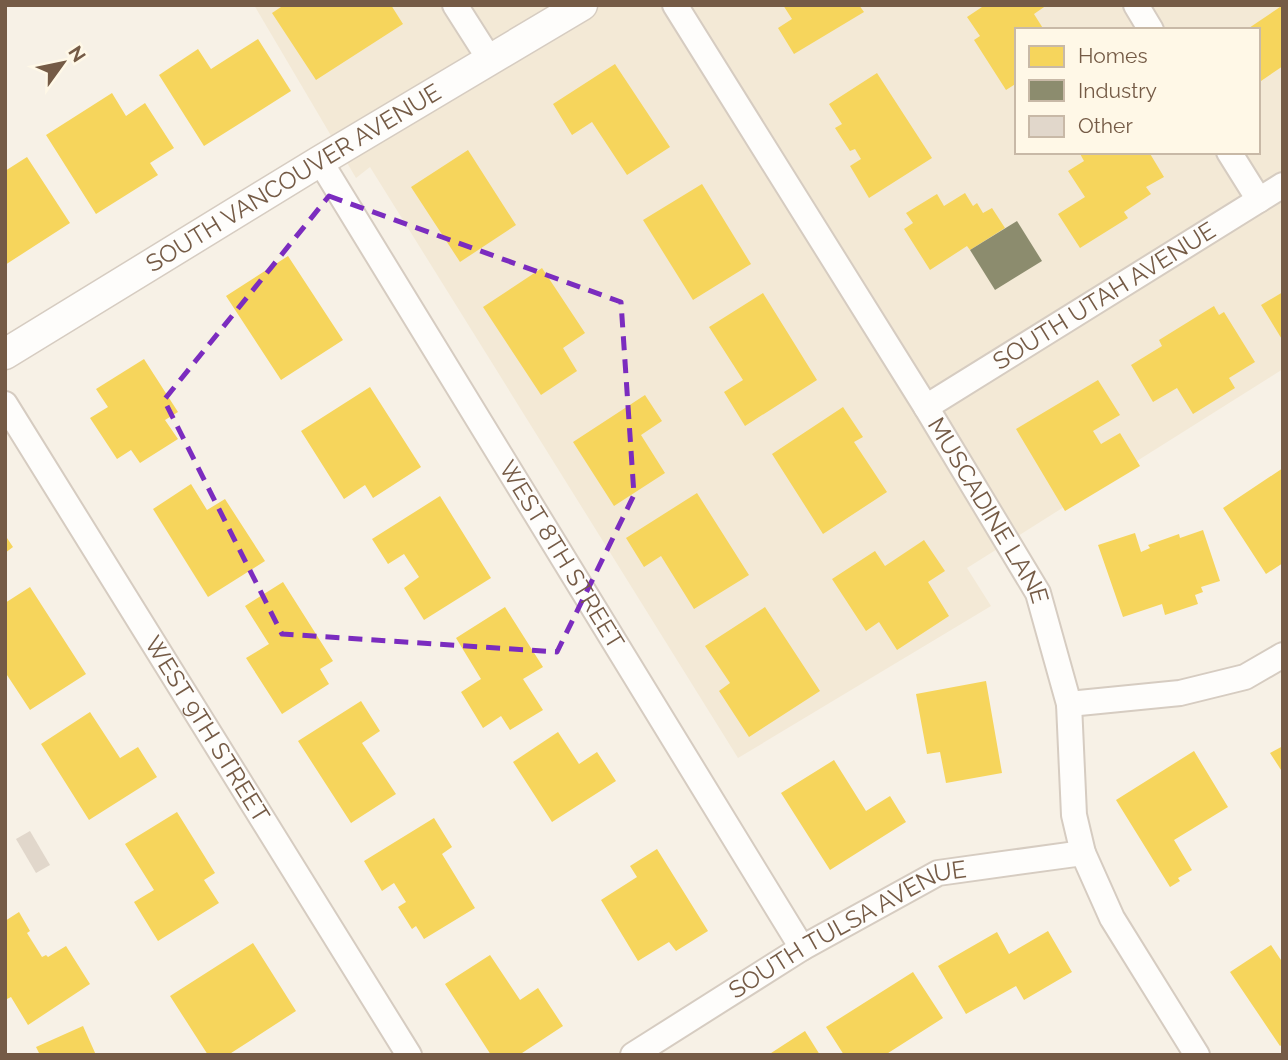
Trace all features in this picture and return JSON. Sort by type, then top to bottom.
[{"type":"street","points":[[456,5],[489,60]]},
{"type":"street","name":"SOUTH VANCOUVER AVENUE","points":[[5,354],[320,161],[582,5]]},
{"type":"street","name":"MUSCADINE LANE","points":[[675,5],[926,407],[1038,593],[1069,704],[1074,815],[1083,853],[1112,918],[1197,1055]]},
{"type":"street","points":[[1136,5],[1150,28]]},
{"type":"street","points":[[1230,154],[1259,200]]},
{"type":"street","name":"WEST 8TH STREET","points":[[320,161],[802,948]]},
{"type":"street","name":"SOUTH UTAH AVENUE","points":[[926,407],[1283,185]]},
{"type":"street","name":"WEST 9TH STREET","points":[[5,404],[409,1055]]},
{"type":"street","points":[[1069,704],[1180,693],[1245,677],[1283,655]]},
{"type":"street","name":"SOUTH TULSA AVENUE","points":[[633,1055],[802,948],[938,873],[1083,853]]},
{"type":"highlighted area","points":[[329,196],[621,302],[634,495],[557,652],[282,634],[164,400]]},
{"type":"shaded area","points":[[254,5],[1283,5],[1283,369],[967,568],[991,606],[738,758],[370,167],[356,178]]},
{"type":"building: Homes","points":[[284,5],[391,5],[403,24],[316,80],[272,13]]},
{"type":"building: Homes","points":[[783,5],[859,5],[864,12],[794,54],[778,28],[792,19]]},
{"type":"building: Homes","points":[[985,5],[1047,5],[1034,14],[1043,28],[1015,28],[1015,84],[1006,90],[974,40],[980,36],[967,17]]},
{"type":"building: Homes","points":[[1283,5],[1283,66],[1261,81],[1260,28],[1249,28]]},
{"type":"building: Homes","points":[[258,39],[291,91],[204,146],[159,75],[198,49],[211,69]]},
{"type":"building: Homes","points":[[615,64],[670,147],[627,175],[592,122],[572,135],[553,104]]},
{"type":"building: Homes","points":[[877,73],[932,158],[869,198],[850,166],[861,159],[855,149],[850,151],[835,128],[842,124],[829,104]]},
{"type":"building: Homes","points":[[112,93],[126,116],[145,103],[174,148],[150,163],[158,175],[96,214],[46,135]]},
{"type":"building: Homes","points":[[468,150],[516,225],[460,262],[411,187]]},
{"type":"building: Homes","points":[[1080,154],[1150,154],[1164,177],[1146,187],[1151,194],[1124,212],[1128,218],[1080,248],[1058,214],[1085,197],[1068,171],[1084,161]]},
{"type":"building: Homes","points":[[27,157],[70,223],[5,265],[5,171]]},
{"type":"building: Homes","points":[[702,184],[751,264],[693,300],[643,220]]},
{"type":"building: Homes","points":[[965,193],[973,206],[977,203],[983,213],[992,208],[1005,228],[970,250],[967,246],[930,270],[904,229],[913,223],[906,213],[937,194],[944,206]]},
{"type":"building: Homes","points":[[288,256],[343,340],[281,380],[226,296]]},
{"type":"building: Homes","points":[[542,268],[585,333],[563,348],[577,371],[541,395],[483,307]]},
{"type":"building: Homes","points":[[1283,292],[1283,341],[1261,305]]},
{"type":"building: Homes","points":[[763,293],[817,380],[745,426],[724,392],[743,380],[709,327]]},
{"type":"building: Homes","points":[[1214,306],[1219,315],[1224,312],[1255,362],[1229,378],[1235,388],[1193,414],[1177,388],[1153,402],[1131,365],[1162,346],[1159,340]]},
{"type":"building: Homes","points":[[144,359],[178,412],[165,420],[178,439],[140,463],[131,450],[117,459],[90,418],[108,407],[96,389]]},
{"type":"building: Homes","points":[[1098,380],[1120,415],[1093,431],[1101,444],[1120,433],[1140,466],[1065,511],[1016,429]]},
{"type":"building: Homes","points":[[370,387],[421,467],[373,498],[365,485],[344,499],[301,431]]},
{"type":"building: Homes","points":[[645,395],[662,421],[641,435],[665,473],[614,506],[573,442]]},
{"type":"building: Homes","points":[[843,407],[863,437],[854,442],[887,492],[823,534],[772,454]]},
{"type":"building: Homes","points":[[1283,468],[1283,563],[1266,574],[1223,508]]},
{"type":"building: Homes","points":[[191,484],[207,510],[225,499],[265,561],[208,597],[153,509]]},
{"type":"building: Homes","points":[[697,493],[749,575],[694,609],[661,556],[644,567],[626,538]]},
{"type":"building: Homes","points":[[440,496],[491,578],[424,620],[404,588],[419,577],[404,554],[388,564],[372,539]]},
{"type":"building: Homes","points":[[1203,530],[1220,581],[1201,587],[1203,592],[1195,595],[1198,604],[1165,615],[1162,604],[1123,617],[1098,545],[1135,533],[1141,552],[1150,548],[1148,545],[1179,534],[1180,538]]},
{"type":"building: Homes","points":[[5,535],[13,547],[5,553]]},
{"type":"building: Homes","points":[[924,540],[945,571],[928,582],[949,616],[897,650],[879,622],[866,631],[832,579],[875,551],[885,566]]},
{"type":"building: Homes","points":[[283,582],[333,661],[320,669],[329,684],[282,714],[246,658],[269,644],[245,606]]},
{"type":"building: Homes","points":[[30,587],[86,674],[30,710],[5,672],[5,603]]},
{"type":"building: Homes","points":[[505,607],[543,667],[523,679],[543,710],[510,730],[501,716],[483,728],[461,692],[481,679],[456,638]]},
{"type":"building: Homes","points":[[765,607],[820,691],[749,737],[719,691],[730,683],[705,646]]},
{"type":"building: Homes","points":[[986,681],[1002,773],[946,783],[940,752],[927,754],[916,694]]},
{"type":"building: Homes","points":[[361,701],[380,731],[362,743],[396,794],[351,823],[298,741]]},
{"type":"building: Homes","points":[[90,712],[120,758],[138,747],[157,777],[89,820],[41,744]]},
{"type":"building: Homes","points":[[558,732],[579,764],[597,752],[616,781],[552,822],[513,762]]},
{"type":"building: Homes","points":[[1283,746],[1283,773],[1270,753]]},
{"type":"building: Homes","points":[[1194,751],[1228,807],[1174,840],[1192,870],[1178,878],[1180,881],[1170,887],[1116,800]]},
{"type":"building: Homes","points":[[834,760],[866,811],[890,796],[906,822],[830,870],[781,793]]},
{"type":"building: Homes","points":[[177,812],[215,873],[204,880],[219,903],[158,941],[134,902],[154,890],[125,844]]},
{"type":"building: Homes","points":[[434,818],[452,847],[442,854],[475,908],[424,939],[416,926],[412,929],[398,907],[406,902],[394,883],[382,891],[364,861]]},
{"type":"building: Homes","points":[[657,849],[708,931],[676,951],[669,942],[638,961],[601,900],[637,877],[630,866]]},
{"type":"building: Homes","points":[[19,912],[30,931],[27,933],[42,957],[48,957],[66,946],[90,984],[28,1025],[11,997],[5,1000],[5,921]]},
{"type":"building: Homes","points":[[1048,931],[1072,972],[1024,1000],[1016,986],[966,1014],[938,966],[997,932],[1009,954]]},
{"type":"building: Homes","points":[[253,943],[296,1011],[228,1055],[208,1055],[170,996]]},
{"type":"building: Homes","points":[[1271,945],[1283,963],[1283,1044],[1280,1046],[1230,972]]},
{"type":"building: Homes","points":[[490,955],[520,1000],[538,988],[563,1026],[519,1055],[491,1055],[445,984]]},
{"type":"building: Homes","points":[[913,972],[943,1018],[885,1055],[844,1055],[826,1027]]},
{"type":"building: Homes","points":[[83,1026],[96,1055],[40,1055],[36,1047]]},
{"type":"building: Homes","points":[[805,1031],[820,1055],[768,1055]]},
{"type":"building: Industry","points":[[1017,221],[1042,261],[995,290],[970,250]]},
{"type":"building: Other","points":[[30,831],[50,865],[36,873],[16,839]]}]
